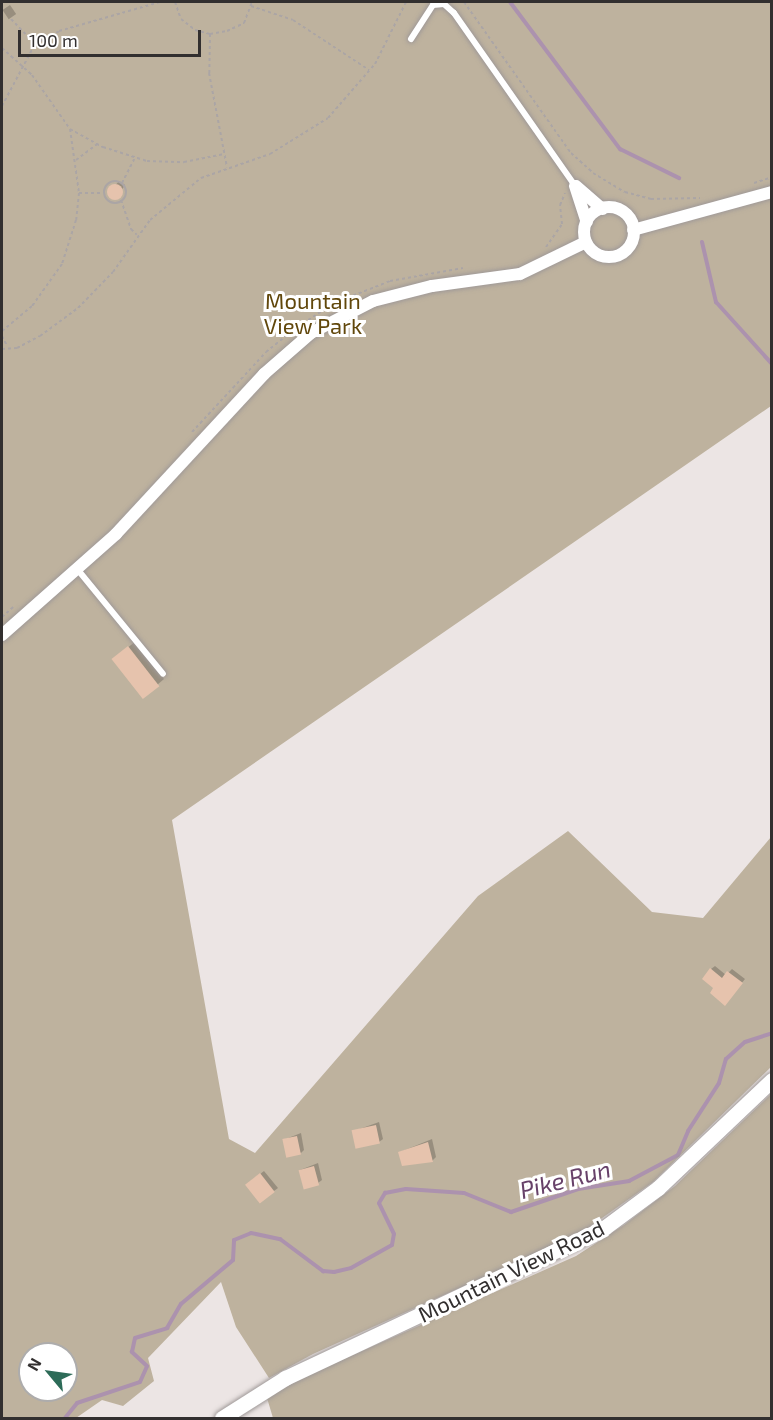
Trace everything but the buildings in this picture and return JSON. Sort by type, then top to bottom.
[{"type":"street","points":[[572,188],[602,209],[622,212],[633,230],[628,248],[615,256],[600,256],[586,242],[587,222],[572,188]]},
{"type":"street","points":[[633,230],[771,192]]},
{"type":"street","points":[[587,222],[602,209]]},
{"type":"street","points":[[2,635],[78,570],[146,504],[264,374],[311,333],[383,298],[432,286],[520,274],[586,242]]},
{"type":"street","name":"Mountain View Road","points":[[222,1419],[285,1378],[604,1228],[658,1188],[771,1080]]},
{"type":"lane","points":[[411,39],[433,5],[444,4],[454,13],[572,188]]},
{"type":"lane","points":[[78,570],[163,674]]},
{"type":"path","points":[[2,106],[35,44],[58,31],[160,2]]},
{"type":"path","points":[[175,2],[181,19],[195,30],[210,34],[227,32],[244,23],[252,2]]},
{"type":"path","points":[[2,349],[7,346],[17,348],[40,336],[78,308],[113,272],[138,235],[174,198],[201,178],[227,167],[270,154],[311,130],[345,101],[388,42],[406,2]]},
{"type":"path","points":[[464,2],[571,153],[592,173],[626,192],[651,200],[705,197]]},
{"type":"path","points":[[251,6],[293,20],[369,70]]},
{"type":"path","points":[[11,19],[35,44]]},
{"type":"path","points":[[210,34],[209,73],[227,167]]},
{"type":"path","points":[[2,48],[32,75],[70,129],[79,193],[76,220],[62,264],[32,306],[2,331]]},
{"type":"path","points":[[70,129],[97,144],[134,159],[165,163],[224,154]]},
{"type":"path","points":[[76,160],[97,144]]},
{"type":"path","points":[[122,183],[134,159]]},
{"type":"path","points":[[588,177],[592,173]]},
{"type":"path","points":[[744,186],[771,177]]},
{"type":"path","points":[[79,193],[104,192],[112,182],[122,183]]},
{"type":"path","points":[[121,200],[126,192],[122,183]]},
{"type":"path","points":[[543,249],[559,230],[561,199],[572,188]]},
{"type":"path","points":[[104,192],[109,201],[121,200]]},
{"type":"path","points":[[121,200],[131,229],[138,235]]},
{"type":"path","points":[[342,300],[390,281],[472,267]]},
{"type":"path","points":[[2,336],[7,346]]},
{"type":"path","points":[[2,617],[18,603]]},
{"type":"green space","name":"Mountain View Park","points":[[2,2],[771,2],[771,406],[172,820],[229,1139],[255,1153],[478,896],[568,831],[652,912],[703,918],[771,837],[771,1067],[653,1182],[588,1228],[559,1243],[313,1354],[269,1378],[236,1327],[221,1282],[148,1358],[154,1381],[123,1406],[102,1400],[76,1418],[2,1418]]},
{"type":"green space","points":[[771,1094],[771,1418],[273,1418],[267,1398],[306,1376],[576,1256],[624,1225],[675,1186]]},
{"type":"waterway","points":[[510,2],[620,149],[679,178]]},
{"type":"waterway","points":[[702,242],[716,302],[772,364]]},
{"type":"waterway","name":"Pike Run","points":[[65,1418],[77,1403],[140,1382],[147,1366],[132,1352],[135,1338],[167,1328],[181,1304],[233,1260],[234,1240],[251,1233],[280,1239],[323,1271],[334,1272],[351,1268],[392,1245],[394,1234],[379,1203],[385,1193],[406,1189],[464,1193],[511,1212],[578,1189],[629,1181],[678,1155],[688,1131],[719,1083],[726,1059],[745,1042],[772,1033]]}]
